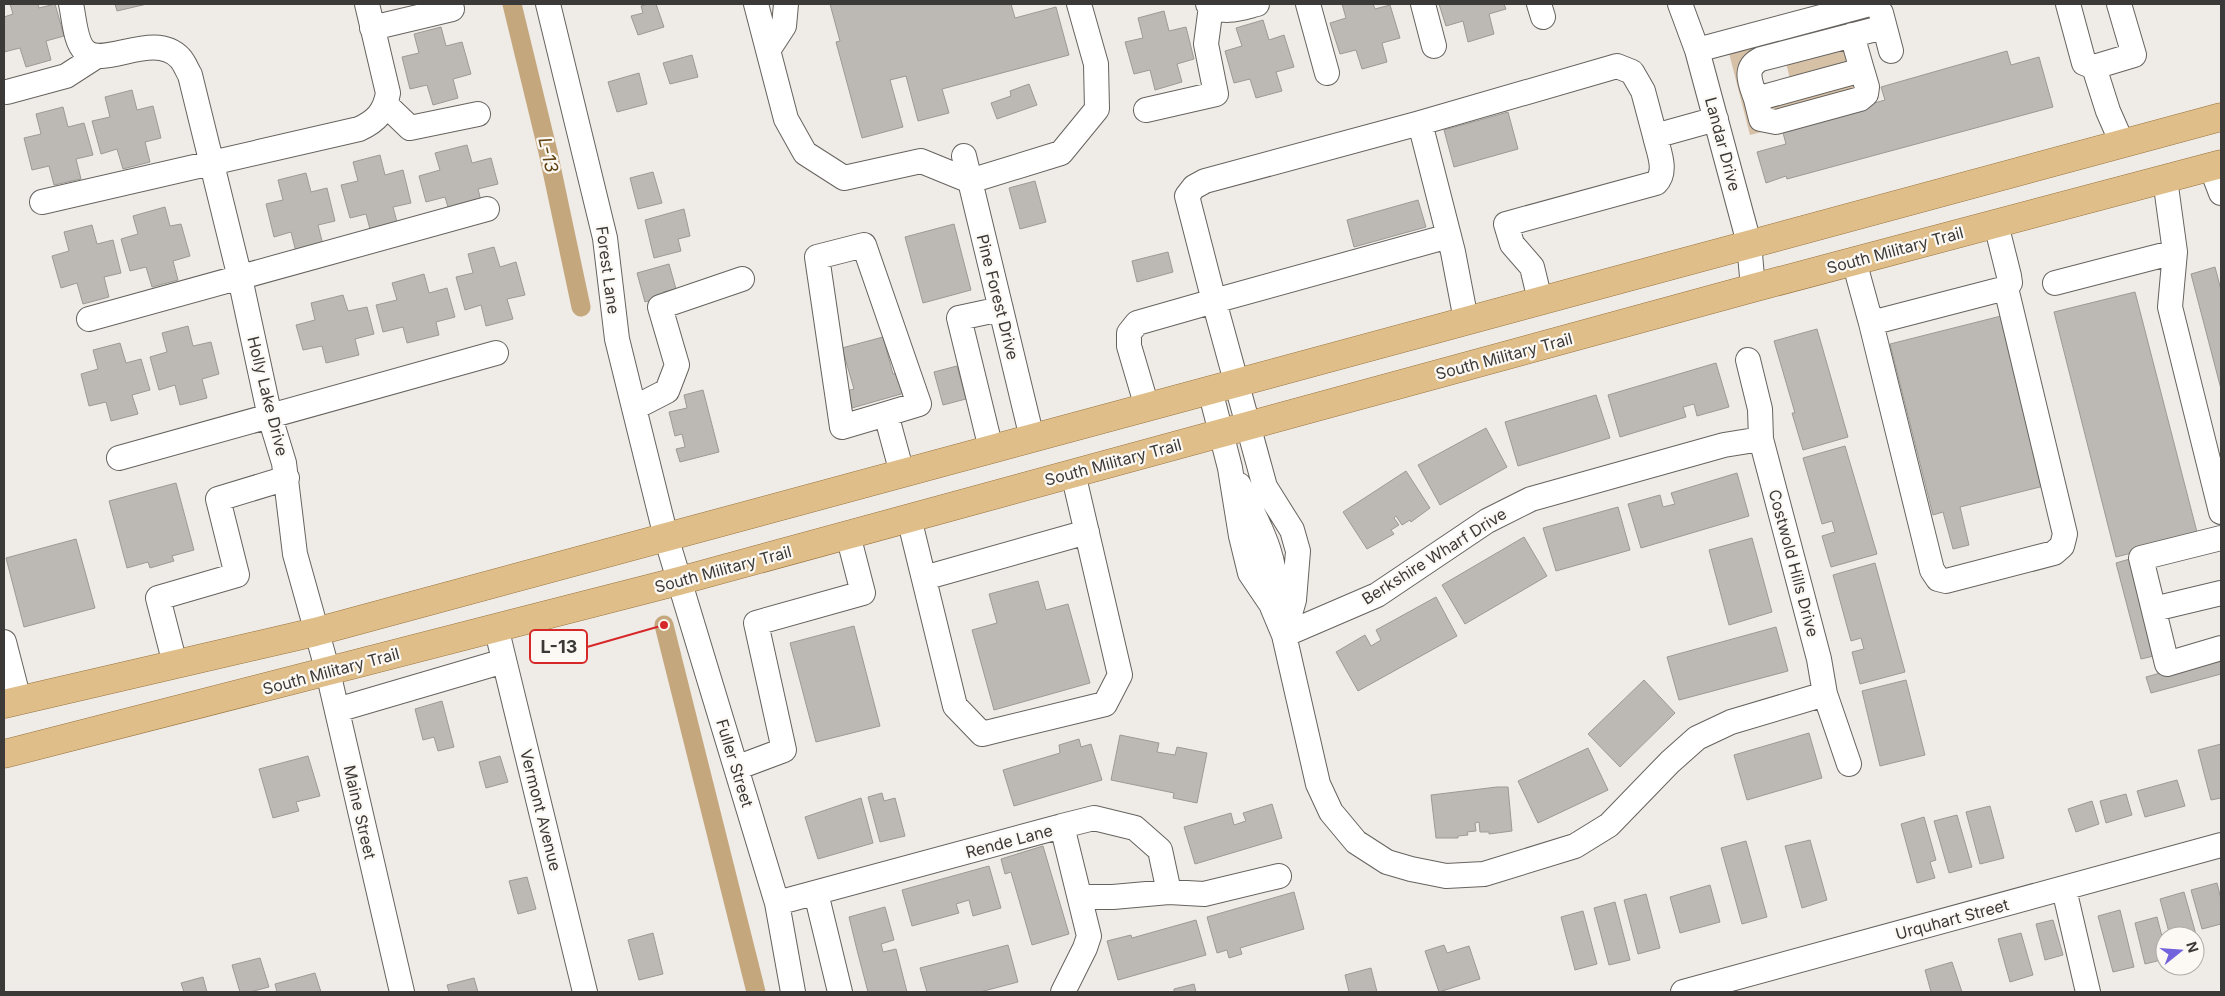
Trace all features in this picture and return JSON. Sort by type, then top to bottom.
[{"type":"main road","points":[[11,702],[315,632],[2221,117]]},
{"type":"main road","name":"South Military Trail","points":[[4,754],[679,581],[1754,288],[2216,166]]},
{"type":"street","points":[[71,4],[79,40],[85,51],[97,56]]},
{"type":"street","points":[[42,202],[359,129],[371,124],[380,116],[386,105],[388,92],[366,4]]},
{"type":"street","name":"Forest Lane","points":[[548,4],[606,238],[617,339],[666,537]]},
{"type":"street","points":[[756,4],[786,119],[805,153],[844,178],[921,161],[970,182],[1061,153],[1097,109],[1096,64],[1079,4]]},
{"type":"street","points":[[768,49],[784,26],[786,4]]},
{"type":"street","points":[[1146,110],[1216,94],[1206,44],[1210,5],[1224,10],[1252,4]]},
{"type":"street","points":[[1308,4],[1327,73]]},
{"type":"street","points":[[1423,4],[1434,46]]},
{"type":"street","name":"Landar Drive","points":[[1680,4],[1697,50],[1749,243],[1754,288]]},
{"type":"street","points":[[1697,50],[1870,4]]},
{"type":"street","points":[[1878,4],[1891,51]]},
{"type":"street","points":[[2068,4],[2084,63],[2094,66],[2134,55],[2119,4]]},
{"type":"street","points":[[372,28],[452,9]]},
{"type":"street","points":[[1852,35],[1862,70],[1756,99],[1748,76],[1755,62],[1884,26]]},
{"type":"street","name":"Holly Lake Drive","points":[[97,56],[159,47],[171,51],[181,59],[190,75],[240,278],[270,417],[287,478],[296,554],[315,632]]},
{"type":"street","points":[[6,92],[66,76],[97,56]]},
{"type":"street","points":[[1271,604],[1298,551],[1292,530],[1265,487],[1187,196],[1194,187],[1205,181],[1420,123],[1618,66],[1632,72],[1643,92],[1655,136],[1662,171],[1661,178],[1656,183],[1506,224],[1512,244],[1532,267],[1540,300]]},
{"type":"street","points":[[2094,66],[2106,104],[2122,143]]},
{"type":"street","points":[[386,105],[410,128],[478,114]]},
{"type":"street","points":[[1655,136],[1716,119]]},
{"type":"street","points":[[1420,123],[1449,236],[1466,320]]},
{"type":"street","name":"Pine Forest Drive","points":[[964,156],[1032,438]]},
{"type":"street","points":[[2216,166],[2221,193]]},
{"type":"street","points":[[2165,179],[2175,252],[2170,307],[2221,512]]},
{"type":"street","points":[[89,319],[487,210]]},
{"type":"street","points":[[1871,323],[2006,288],[2010,283],[2009,276],[1996,224]]},
{"type":"street","points":[[1147,407],[1129,346],[1129,333],[1137,323],[1449,236]]},
{"type":"street","points":[[864,245],[919,404],[886,414],[842,428],[817,257],[864,245]]},
{"type":"street","points":[[2055,283],[2175,252]]},
{"type":"street","points":[[1854,261],[1932,570],[1938,579],[1946,581],[2054,553],[2062,546],[2065,534],[2006,288]]},
{"type":"street","points":[[634,408],[667,391],[677,364],[660,307],[742,279]]},
{"type":"street","points":[[991,449],[959,318],[1001,309]]},
{"type":"street","points":[[119,458],[496,353]]},
{"type":"street","name":"Costwold Hills Drive","points":[[1748,360],[1760,409],[1761,439],[1819,659],[1825,694],[1849,764]]},
{"type":"street","points":[[1210,390],[1230,468],[1240,536],[1250,572],[1271,604],[1284,635],[1318,784],[1331,812],[1356,842],[1387,862],[1410,870],[1446,876],[1484,874],[1575,846],[1610,824],[1670,762],[1697,738],[1730,722],[1825,694]]},
{"type":"street","points":[[886,414],[902,473]]},
{"type":"street","name":"Berkshire Wharf Drive","points":[[1284,635],[1377,595],[1487,521],[1531,499],[1724,445],[1761,439]]},
{"type":"street","points":[[1230,468],[1258,522],[1270,555],[1284,576],[1294,600],[1284,635]]},
{"type":"street","points":[[909,518],[955,706],[982,734],[1105,704],[1120,674],[1073,473]]},
{"type":"street","points":[[175,664],[158,598],[237,574],[218,499],[287,478]]},
{"type":"street","points":[[924,578],[1086,532]]},
{"type":"street","points":[[736,768],[784,750],[756,623],[863,593],[848,535]]},
{"type":"street","name":"Fuller Street","points":[[666,537],[777,903],[793,992]]},
{"type":"street","points":[[2221,538],[2141,558],[2167,664],[2221,648]]},
{"type":"street","points":[[2154,609],[2221,592]]},
{"type":"street","name":"Vermont Avenue","points":[[496,627],[585,992]]},
{"type":"street","name":"Maine Street","points":[[315,632],[328,672],[402,992]]},
{"type":"street","points":[[4,642],[11,702]]},
{"type":"street","points":[[336,710],[504,661]]},
{"type":"street","points":[[1062,826],[1094,818],[1135,828],[1160,850],[1169,892]]},
{"type":"street","name":"Rende Lane","points":[[777,903],[1062,826],[1089,936],[1063,992]]},
{"type":"street","name":"Urquhart Street","points":[[1683,992],[2221,845]]},
{"type":"street","points":[[1080,897],[1113,897],[1169,892],[1204,894],[1280,876]]},
{"type":"street","points":[[2064,889],[2088,992]]},
{"type":"street","points":[[816,892],[840,992]]},
{"type":"shaded area","points":[[1869,15],[1871,19],[1753,53],[1773,129],[1750,135],[1729,53]]},
{"type":"shaded area","points":[[1842,48],[1846,50],[1847,62],[1790,79],[1786,63]]},
{"type":"shaded area","points":[[1853,84],[1856,90],[1776,116],[1769,110],[1771,107]]},
{"type":"building","points":[[10,4],[38,4],[39,8],[55,4],[64,36],[46,41],[51,60],[26,67],[20,48],[4,52],[4,17],[13,14]]},
{"type":"building","points":[[115,4],[147,4],[117,11]]},
{"type":"building","points":[[656,4],[664,27],[638,35],[631,16],[643,13],[641,6]]},
{"type":"building","points":[[830,4],[1011,4],[1015,18],[1056,7],[1069,55],[942,89],[949,113],[918,121],[906,76],[890,80],[903,127],[862,138],[836,42],[840,41]]},
{"type":"building","points":[[1342,4],[1373,4],[1375,9],[1390,5],[1400,38],[1382,43],[1387,62],[1362,69],[1356,50],[1340,54],[1330,23],[1346,18]]},
{"type":"building","points":[[1439,4],[1504,4],[1506,9],[1489,14],[1494,34],[1468,42],[1463,21],[1446,26]]},
{"type":"building","points":[[1164,11],[1169,31],[1186,27],[1194,59],[1177,64],[1182,82],[1155,90],[1150,70],[1134,74],[1125,42],[1143,38],[1138,18]]},
{"type":"building","points":[[1263,20],[1269,40],[1284,35],[1294,67],[1276,72],[1282,91],[1256,98],[1250,79],[1234,83],[1225,51],[1242,46],[1236,28]]},
{"type":"building","points":[[441,27],[446,46],[462,42],[471,74],[453,79],[458,98],[433,105],[427,85],[410,89],[402,57],[419,53],[414,34]]},
{"type":"building","points":[[2007,51],[2011,65],[2039,57],[2053,107],[1787,179],[1786,176],[1766,183],[1757,152],[1786,144],[1782,129],[1885,100],[1881,87]]},
{"type":"building","points":[[692,55],[698,77],[670,84],[663,63]]},
{"type":"building","points":[[639,73],[647,104],[617,112],[608,82]]},
{"type":"building","points":[[1029,84],[1037,105],[997,119],[991,103],[1011,96],[1010,91]]},
{"type":"building","points":[[132,90],[137,110],[153,106],[161,138],[145,142],[150,162],[123,169],[117,149],[101,154],[92,121],[110,117],[105,97]]},
{"type":"building","points":[[63,107],[68,127],[84,123],[93,155],[76,159],[81,179],[54,185],[49,166],[32,170],[24,138],[41,134],[36,114]]},
{"type":"building","points":[[1508,112],[1518,149],[1454,167],[1444,130]]},
{"type":"building","points":[[467,145],[472,163],[491,158],[498,184],[478,189],[482,205],[450,214],[445,197],[426,202],[419,176],[440,170],[435,153]]},
{"type":"building","points":[[380,155],[385,175],[403,170],[411,203],[393,207],[398,226],[371,233],[366,214],[350,218],[341,185],[358,181],[353,162]]},
{"type":"building","points":[[653,172],[662,203],[638,209],[630,178]]},
{"type":"building","points":[[306,173],[311,192],[327,188],[335,221],[318,225],[323,245],[296,252],[291,232],[274,237],[266,204],[283,200],[278,180]]},
{"type":"building","points":[[1035,181],[1046,222],[1020,229],[1009,188]]},
{"type":"building","points":[[1418,200],[1426,227],[1354,247],[1347,220]]},
{"type":"building","points":[[165,207],[170,226],[181,224],[190,256],[173,261],[178,280],[152,287],[146,267],[130,271],[121,239],[138,234],[133,216]]},
{"type":"building","points":[[684,209],[690,236],[678,239],[681,251],[654,258],[645,220]]},
{"type":"building","points":[[954,224],[971,290],[923,303],[905,237]]},
{"type":"building","points":[[92,225],[97,244],[113,240],[121,273],[104,277],[109,297],[83,304],[77,283],[61,288],[52,256],[69,251],[64,232]]},
{"type":"building","points":[[494,247],[500,267],[516,262],[525,295],[507,299],[513,319],[486,326],[481,305],[465,310],[456,277],[473,273],[468,254]]},
{"type":"building","points":[[1168,252],[1173,272],[1137,282],[1132,261]]},
{"type":"building","points":[[669,264],[676,289],[663,292],[664,296],[645,302],[637,273]]},
{"type":"building","points":[[2215,267],[2221,290],[2221,389],[2191,274]]},
{"type":"building","points":[[424,274],[429,293],[447,288],[455,317],[436,322],[439,335],[407,343],[403,327],[383,332],[376,305],[397,300],[392,283]]},
{"type":"building","points":[[2135,292],[2198,536],[2116,557],[2054,312]]},
{"type":"building","points":[[343,295],[348,311],[367,307],[374,334],[355,339],[359,355],[326,363],[322,346],[303,350],[296,325],[315,320],[311,303]]},
{"type":"building","points":[[2001,316],[2044,486],[1960,507],[1969,545],[1953,549],[1943,512],[1933,515],[1890,344]]},
{"type":"building","points":[[188,326],[193,346],[211,342],[219,374],[202,379],[207,398],[180,405],[175,385],[159,390],[150,357],[167,352],[162,333]]},
{"type":"building","points":[[1817,329],[1848,437],[1803,450],[1792,413],[1795,413],[1774,341]]},
{"type":"building","points":[[883,337],[893,374],[902,371],[908,392],[852,408],[847,391],[854,389],[842,348]]},
{"type":"building","points":[[120,343],[126,363],[141,359],[150,390],[132,395],[138,414],[111,421],[106,402],[89,406],[81,374],[98,369],[93,350]]},
{"type":"building","points":[[1716,363],[1729,407],[1697,416],[1694,404],[1683,407],[1686,417],[1620,437],[1608,395]]},
{"type":"building","points":[[957,366],[966,399],[943,405],[934,372]]},
{"type":"building","points":[[703,390],[719,452],[680,462],[676,449],[685,447],[682,434],[675,436],[669,412],[687,408],[684,395]]},
{"type":"building","points":[[1596,395],[1610,438],[1518,466],[1505,422]]},
{"type":"building","points":[[1486,428],[1507,467],[1440,505],[1418,465]]},
{"type":"building","points":[[1845,446],[1877,554],[1831,567],[1822,536],[1835,532],[1832,521],[1822,524],[1803,458]]},
{"type":"building","points":[[1406,471],[1430,508],[1411,522],[1410,520],[1402,525],[1396,516],[1394,518],[1399,525],[1391,530],[1394,534],[1367,549],[1343,512]]},
{"type":"building","points":[[1737,473],[1749,516],[1641,548],[1628,504],[1660,495],[1663,507],[1675,504],[1671,493]]},
{"type":"building","points":[[176,483],[194,550],[172,556],[174,561],[150,568],[148,562],[127,568],[109,501]]},
{"type":"building","points":[[1618,507],[1630,550],[1556,571],[1543,528]]},
{"type":"building","points":[[1524,537],[1547,576],[1465,624],[1442,585]]},
{"type":"building","points":[[1752,538],[1772,612],[1729,625],[1709,550]]},
{"type":"building","points":[[76,539],[95,608],[24,627],[6,558]]},
{"type":"building","points":[[2133,558],[2158,655],[2141,659],[2116,563]]},
{"type":"building","points":[[1875,563],[1905,672],[1860,684],[1852,652],[1864,649],[1861,638],[1851,641],[1833,575]]},
{"type":"building","points":[[1038,581],[1046,610],[1068,604],[1090,683],[994,710],[972,630],[997,623],[989,594]]},
{"type":"building","points":[[1436,597],[1457,636],[1358,691],[1336,652],[1365,635],[1371,646],[1381,640],[1376,630]]},
{"type":"building","points":[[854,626],[880,726],[816,742],[790,643]]},
{"type":"building","points":[[1776,627],[1788,671],[1679,700],[1667,657]]},
{"type":"building","points":[[2221,656],[2221,674],[2151,693],[2146,677]]},
{"type":"building","points":[[1644,680],[1675,713],[1620,767],[1588,734]]},
{"type":"building","points":[[1906,680],[1925,755],[1880,766],[1862,691]]},
{"type":"building","points":[[442,701],[454,747],[438,751],[434,737],[423,740],[415,709]]},
{"type":"building","points":[[1809,733],[1822,778],[1747,800],[1734,755]]},
{"type":"building","points":[[1120,735],[1159,743],[1157,752],[1175,755],[1177,747],[1207,753],[1197,803],[1173,798],[1174,793],[1111,780]]},
{"type":"building","points":[[1079,739],[1081,747],[1091,744],[1102,780],[1014,806],[1003,770],[1060,753],[1059,745]]},
{"type":"building","points":[[2221,744],[2221,798],[2211,800],[2198,750]]},
{"type":"building","points":[[1588,748],[1608,790],[1538,823],[1518,781]]},
{"type":"building","points":[[308,756],[320,796],[296,802],[299,811],[273,818],[259,769]]},
{"type":"building","points":[[500,756],[508,782],[486,788],[479,762]]},
{"type":"building","points":[[2177,780],[2185,806],[2145,817],[2137,791]]},
{"type":"building","points":[[1508,787],[1512,831],[1489,834],[1489,832],[1480,832],[1479,822],[1475,823],[1476,831],[1467,832],[1468,835],[1458,836],[1458,838],[1436,838],[1431,795]]},
{"type":"building","points":[[882,793],[884,801],[895,798],[905,836],[880,842],[868,797]]},
{"type":"building","points":[[2126,794],[2132,815],[2106,823],[2100,801]]},
{"type":"building","points":[[861,798],[873,843],[818,859],[805,817]]},
{"type":"building","points":[[2092,801],[2099,824],[2076,832],[2068,809]]},
{"type":"building","points":[[1272,804],[1282,838],[1195,864],[1184,827],[1231,813],[1234,825],[1246,821],[1243,813]]},
{"type":"building","points":[[1990,806],[2004,858],[1980,864],[1966,812]]},
{"type":"building","points":[[1957,815],[1972,867],[1949,873],[1934,821]]},
{"type":"building","points":[[1924,817],[1936,860],[1930,862],[1935,878],[1917,883],[1901,824]]},
{"type":"building","points":[[1810,840],[1827,900],[1802,908],[1785,846]]},
{"type":"building","points":[[1746,841],[1767,917],[1742,924],[1721,848]]},
{"type":"building","points":[[1043,846],[1069,934],[1032,945],[1011,872],[1005,874],[1001,859]]},
{"type":"building","points":[[989,866],[1001,908],[973,916],[969,900],[956,904],[959,913],[912,926],[902,890]]},
{"type":"building","points":[[527,877],[536,909],[518,914],[509,881]]},
{"type":"building","points":[[2217,883],[2221,899],[2221,924],[2205,928],[2205,926],[2201,926],[2191,890]]},
{"type":"building","points":[[1710,885],[1720,922],[1680,933],[1670,897]]},
{"type":"building","points":[[1294,892],[1304,929],[1240,948],[1242,954],[1229,958],[1227,950],[1217,953],[1207,917]]},
{"type":"building","points":[[2184,892],[2194,926],[2167,926],[2160,899]]},
{"type":"building","points":[[1646,894],[1660,948],[1638,954],[1624,900]]},
{"type":"building","points":[[1615,902],[1630,960],[1609,965],[1594,908]]},
{"type":"building","points":[[885,907],[894,940],[881,944],[883,952],[896,949],[907,992],[868,992],[857,950],[849,917]]},
{"type":"building","points":[[2120,910],[2134,967],[2113,972],[2098,916]]},
{"type":"building","points":[[1583,911],[1597,964],[1575,970],[1561,917]]},
{"type":"building","points":[[2157,917],[2159,926],[2155,926],[2155,962],[2145,964],[2135,923]]},
{"type":"building","points":[[1196,920],[1206,955],[1118,980],[1107,941],[1131,935],[1132,938]]},
{"type":"building","points":[[2053,920],[2063,955],[2045,960],[2036,924]]},
{"type":"building","points":[[653,933],[663,974],[639,980],[628,940]]},
{"type":"building","points":[[2021,933],[2033,975],[2010,982],[1998,939]]},
{"type":"building","points":[[1008,945],[1018,982],[980,992],[927,992],[920,968]]},
{"type":"building","points":[[1444,945],[1447,953],[1469,946],[1480,979],[1439,992],[1425,951]]},
{"type":"building","points":[[260,958],[269,987],[250,992],[240,992],[232,965]]},
{"type":"building","points":[[1952,962],[1962,992],[1931,992],[1925,970]]},
{"type":"building","points":[[1371,968],[1377,992],[1349,992],[1345,975]]},
{"type":"building","points":[[315,973],[321,992],[277,992],[275,984]]},
{"type":"building","points":[[203,977],[207,992],[184,992],[181,983]]},
{"type":"building","points":[[474,978],[478,992],[449,992],[447,985]]},
{"type":"building","points":[[1194,984],[1196,992],[1174,992],[1174,989]]},
{"type":"waterway","name":"L-13","points":[[512,4],[548,152],[581,307]]},
{"type":"waterway","name":"L-13","points":[[664,625],[756,992]]},
{"type":"place","name":"L-13","points":[[664,625]]}]
